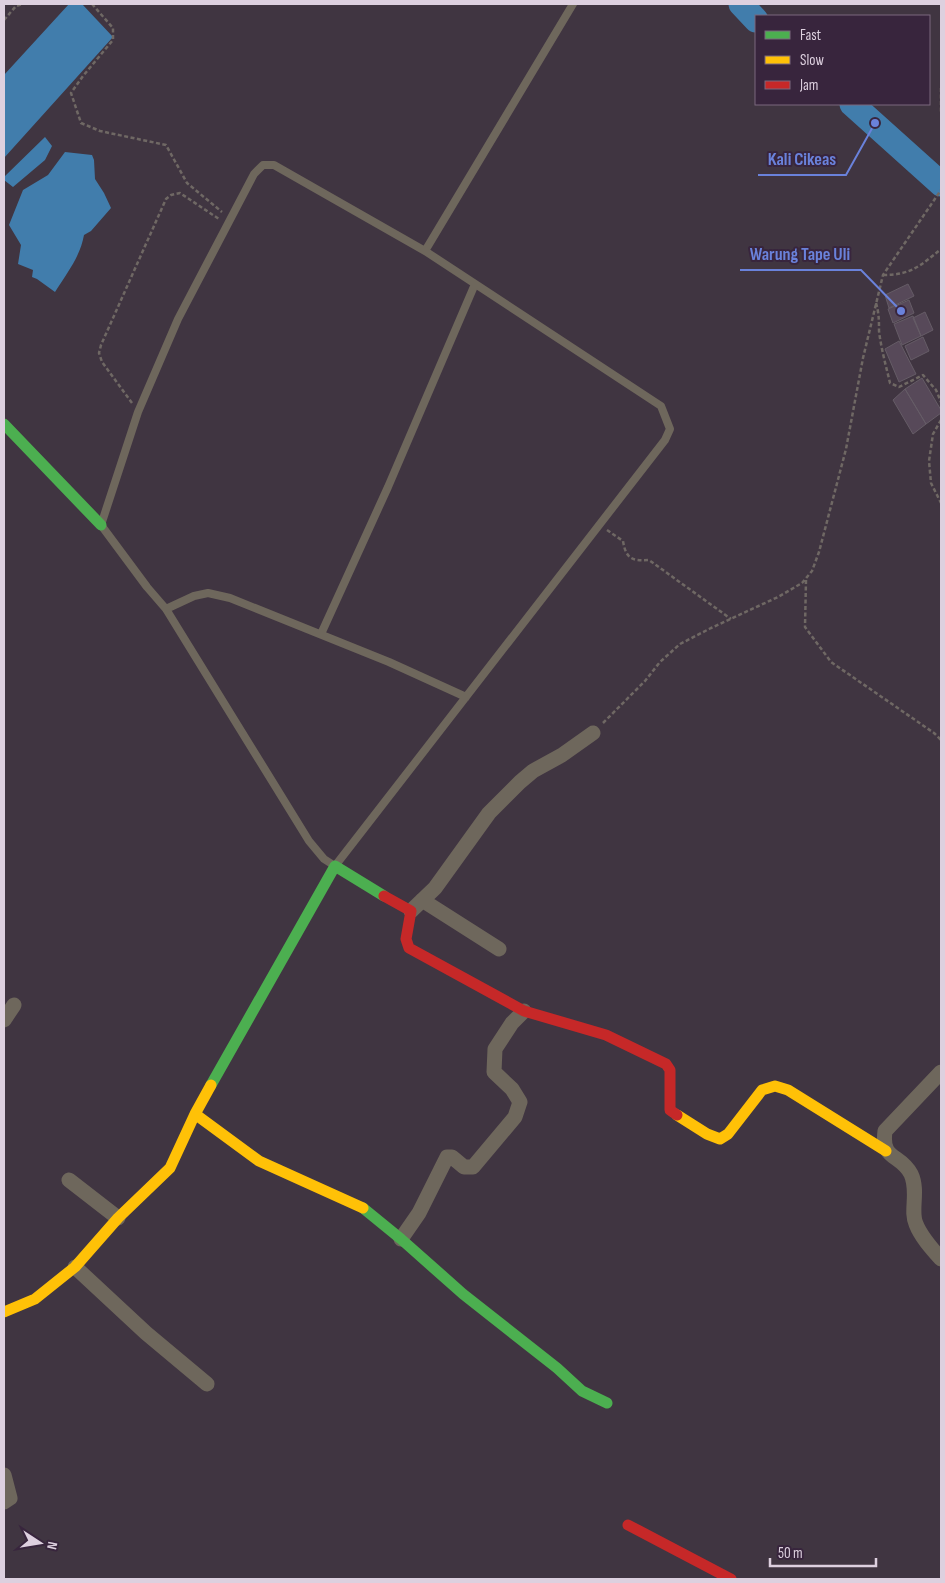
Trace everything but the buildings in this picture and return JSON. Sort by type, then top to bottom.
[{"type":"street","points":[[4,424],[101,524]]},
{"type":"street","points":[[592,733],[562,755],[533,771],[489,813],[435,888],[411,911],[406,939],[409,948],[524,1011],[606,1035],[666,1064],[670,1070],[670,1110],[707,1134],[720,1139],[728,1134],[762,1090],[775,1086],[788,1090],[886,1151],[907,1168],[912,1176],[915,1188],[915,1223],[941,1259]]},
{"type":"street","points":[[4,1312],[34,1299],[75,1267],[118,1218],[170,1168],[195,1114],[335,866],[370,889],[411,911]]},
{"type":"street","points":[[422,900],[499,949]]},
{"type":"street","points":[[4,1020],[14,1005]]},
{"type":"street","points":[[401,1239],[419,1213],[447,1157],[452,1157],[464,1167],[473,1167],[515,1117],[520,1102],[512,1089],[494,1072],[496,1049],[512,1023],[524,1011]]},
{"type":"street","points":[[886,1151],[884,1142],[885,1131],[941,1072]]},
{"type":"street","points":[[195,1114],[259,1161],[361,1207],[401,1239],[462,1294],[557,1368],[582,1391],[607,1403]]},
{"type":"street","points":[[69,1180],[118,1218]]},
{"type":"street","points":[[75,1267],[146,1333],[207,1384]]},
{"type":"street","points":[[4,1475],[10,1498],[4,1502]]},
{"type":"street","points":[[628,1525],[732,1579]]},
{"type":"lane","points":[[425,251],[573,4]]},
{"type":"lane","points":[[263,165],[274,165],[425,251],[661,406],[670,429],[665,440],[600,525],[335,866],[324,860],[309,841],[166,609],[101,524],[138,412],[178,319],[229,221],[254,174],[263,165]]},
{"type":"lane","points":[[321,634],[388,487],[475,284]]},
{"type":"lane","points":[[166,609],[194,596],[208,593],[230,598],[390,662],[466,697]]},
{"type":"path","points":[[4,20],[16,6],[23,4]]},
{"type":"path","points":[[92,4],[113,28],[113,40],[71,93],[81,123],[100,131],[166,145],[187,183],[229,221]]},
{"type":"path","points":[[941,88],[941,113]]},
{"type":"path","points":[[592,733],[617,711],[660,662],[680,644],[778,597],[802,583],[806,578],[816,562],[846,449],[863,358],[883,275],[941,190]]},
{"type":"path","points":[[138,412],[102,362],[99,353],[101,344],[166,199],[180,193],[229,221]]},
{"type":"path","points":[[883,275],[902,275],[923,264],[941,249]]},
{"type":"path","points":[[876,302],[879,312],[879,332],[883,356],[890,383],[899,387],[923,375],[936,390],[941,402]]},
{"type":"path","points":[[941,420],[933,434],[929,461],[930,483],[941,503]]},
{"type":"path","points":[[600,525],[623,541],[625,552],[631,558],[649,560],[731,619]]},
{"type":"path","points":[[806,578],[805,627],[832,662],[934,733],[941,740]]},
{"type":"water","points":[[69,4],[82,4],[113,37],[4,158],[4,75]]},
{"type":"water","points":[[45,137],[52,146],[45,160],[13,187],[4,180],[4,177]]},
{"type":"water","points":[[65,152],[92,155],[95,179],[111,208],[91,231],[84,235],[76,258],[55,292],[32,277],[33,270],[18,264],[21,245],[9,225],[23,190],[48,175]]},
{"type":"waterway","points":[[741,4],[755,19]]},
{"type":"waterway","points":[[853,105],[941,184]]},
{"type":"traffic: fast","points":[[4,424],[101,525]]},
{"type":"traffic: fast","points":[[211,1085],[335,866],[384,896]]},
{"type":"traffic: fast","points":[[363,1208],[463,1294],[557,1368],[582,1391],[607,1403]]},
{"type":"traffic: slow","points":[[4,1312],[35,1299],[75,1267],[118,1218],[170,1168],[195,1114],[211,1085]]},
{"type":"traffic: slow","points":[[677,1115],[707,1134],[720,1139],[728,1134],[762,1090],[775,1086],[788,1090],[886,1151]]},
{"type":"traffic: slow","points":[[195,1114],[259,1161],[363,1208]]},
{"type":"traffic: jam","points":[[384,896],[411,911],[406,939],[409,948],[524,1011],[606,1035],[666,1064],[670,1070],[670,1110],[677,1115]]},
{"type":"traffic: jam","points":[[628,1525],[731,1579]]},
{"type":"place","name":"Kali Cikeas","points":[[875,123]]},
{"type":"place","name":"Warung Tape Uli","points":[[901,311]]}]
